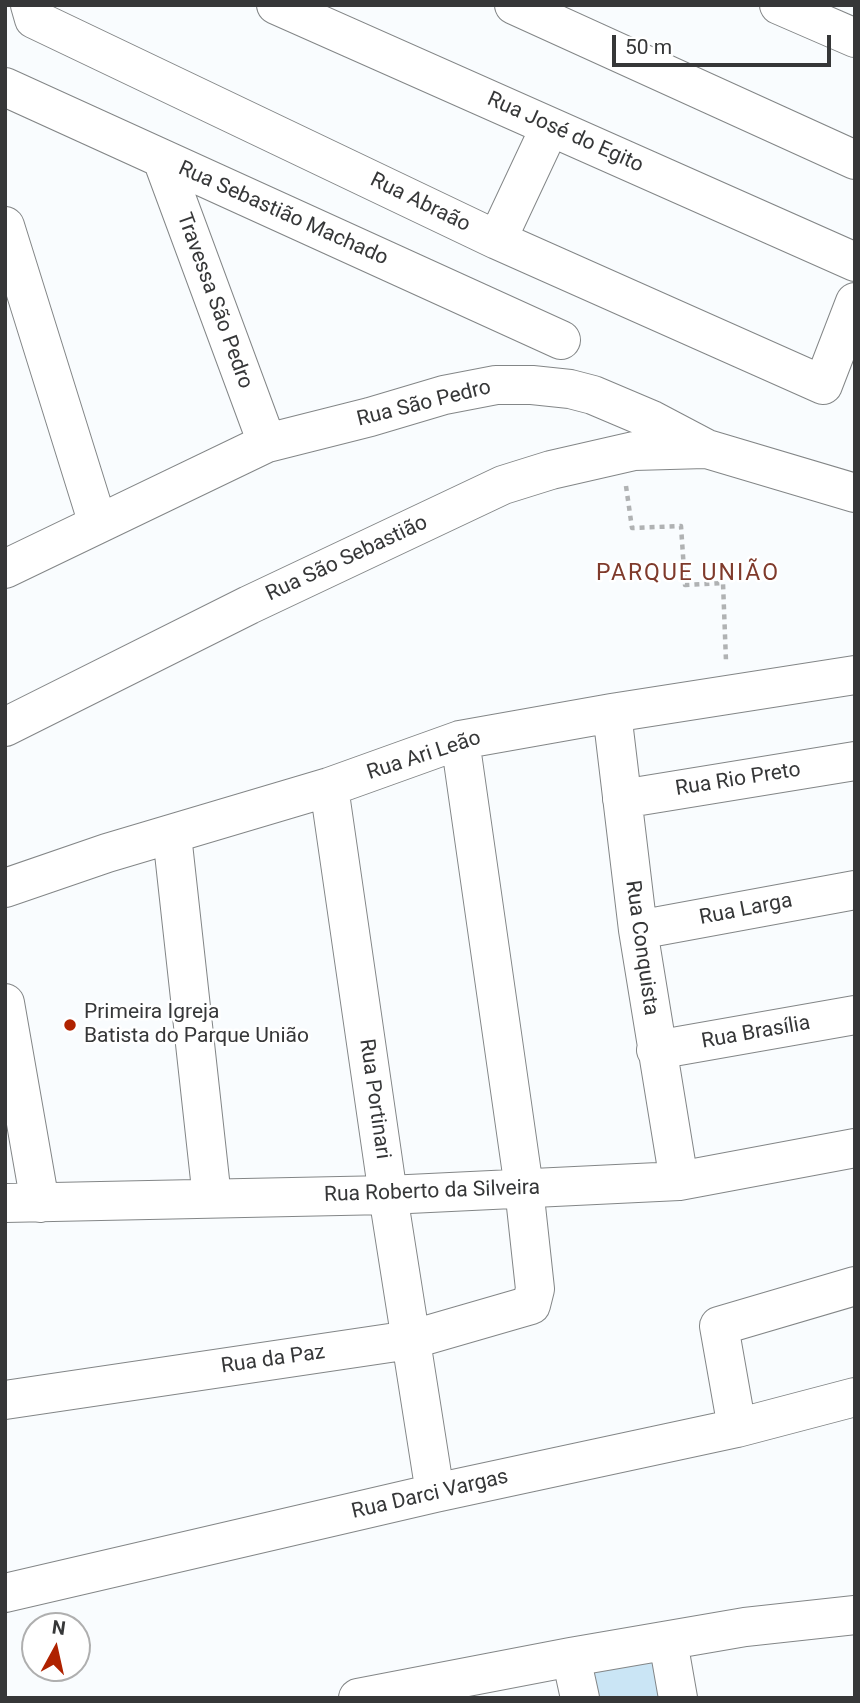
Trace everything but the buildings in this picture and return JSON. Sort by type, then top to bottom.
[{"type":"street","name":"Rua Abraão","points":[[30,5],[34,19],[497,240],[823,385],[855,302]]},
{"type":"street","name":"Rua José do Egito","points":[[276,5],[855,261]]},
{"type":"street","points":[[514,5],[855,160]]},
{"type":"street","points":[[779,5],[855,38]]},
{"type":"street","name":"Rua Sebastião Machado","points":[[5,87],[561,341]]},
{"type":"street","points":[[497,240],[550,127]]},
{"type":"street","name":"Travessa São Pedro","points":[[162,159],[267,443]]},
{"type":"street","points":[[5,226],[98,523]]},
{"type":"street","name":"Rua São Pedro","points":[[5,569],[267,443],[444,395],[496,385],[570,389],[644,416],[707,449],[855,493]]},
{"type":"street","name":"Rua São Sebastião","points":[[5,727],[249,605],[503,485],[622,453],[707,449]]},
{"type":"street","name":"Rua Ari Leão","points":[[6,886],[329,787],[460,740],[855,675]]},
{"type":"street","name":"Rua Conquista","points":[[612,713],[638,930],[679,1181]]},
{"type":"street","points":[[460,740],[524,1188]]},
{"type":"street","name":"Rua Rio Preto","points":[[622,799],[855,761]]},
{"type":"street","name":"Rua Portinari","points":[[329,787],[388,1195],[435,1493]]},
{"type":"street","points":[[172,835],[212,1198]]},
{"type":"street","name":"Rua Larga","points":[[638,930],[855,890]]},
{"type":"street","points":[[5,1003],[23,1203]]},
{"type":"street","name":"Rua Brasília","points":[[656,1050],[855,1015]]},
{"type":"street","name":"Rua Roberto da Silveira","points":[[23,1203],[388,1195],[679,1181],[855,1147]]},
{"type":"street","name":"Rua da Paz","points":[[5,1400],[410,1340],[525,1308],[534,1300],[535,1289],[524,1188]]},
{"type":"street","points":[[737,1428],[719,1326],[855,1286]]},
{"type":"street","name":"Rua Darci Vargas","points":[[5,1593],[435,1493],[737,1428],[855,1397]]},
{"type":"street","points":[[358,1698],[745,1627],[855,1615]]},
{"type":"street","points":[[668,1641],[678,1698]]},
{"type":"street","points":[[571,1657],[579,1698]]},
{"type":"path","points":[[622,453],[632,527],[681,526],[685,585],[723,583],[727,695]]},
{"type":"shaded area","points":[[667,1658],[673,1698],[588,1698],[584,1671]]},
{"type":"place","name":"Primeira Igreja Batista do Parque União","points":[[70,1025]]},
{"type":"district","name":"PARQUE UNIÃO","points":[[688,574]]}]
